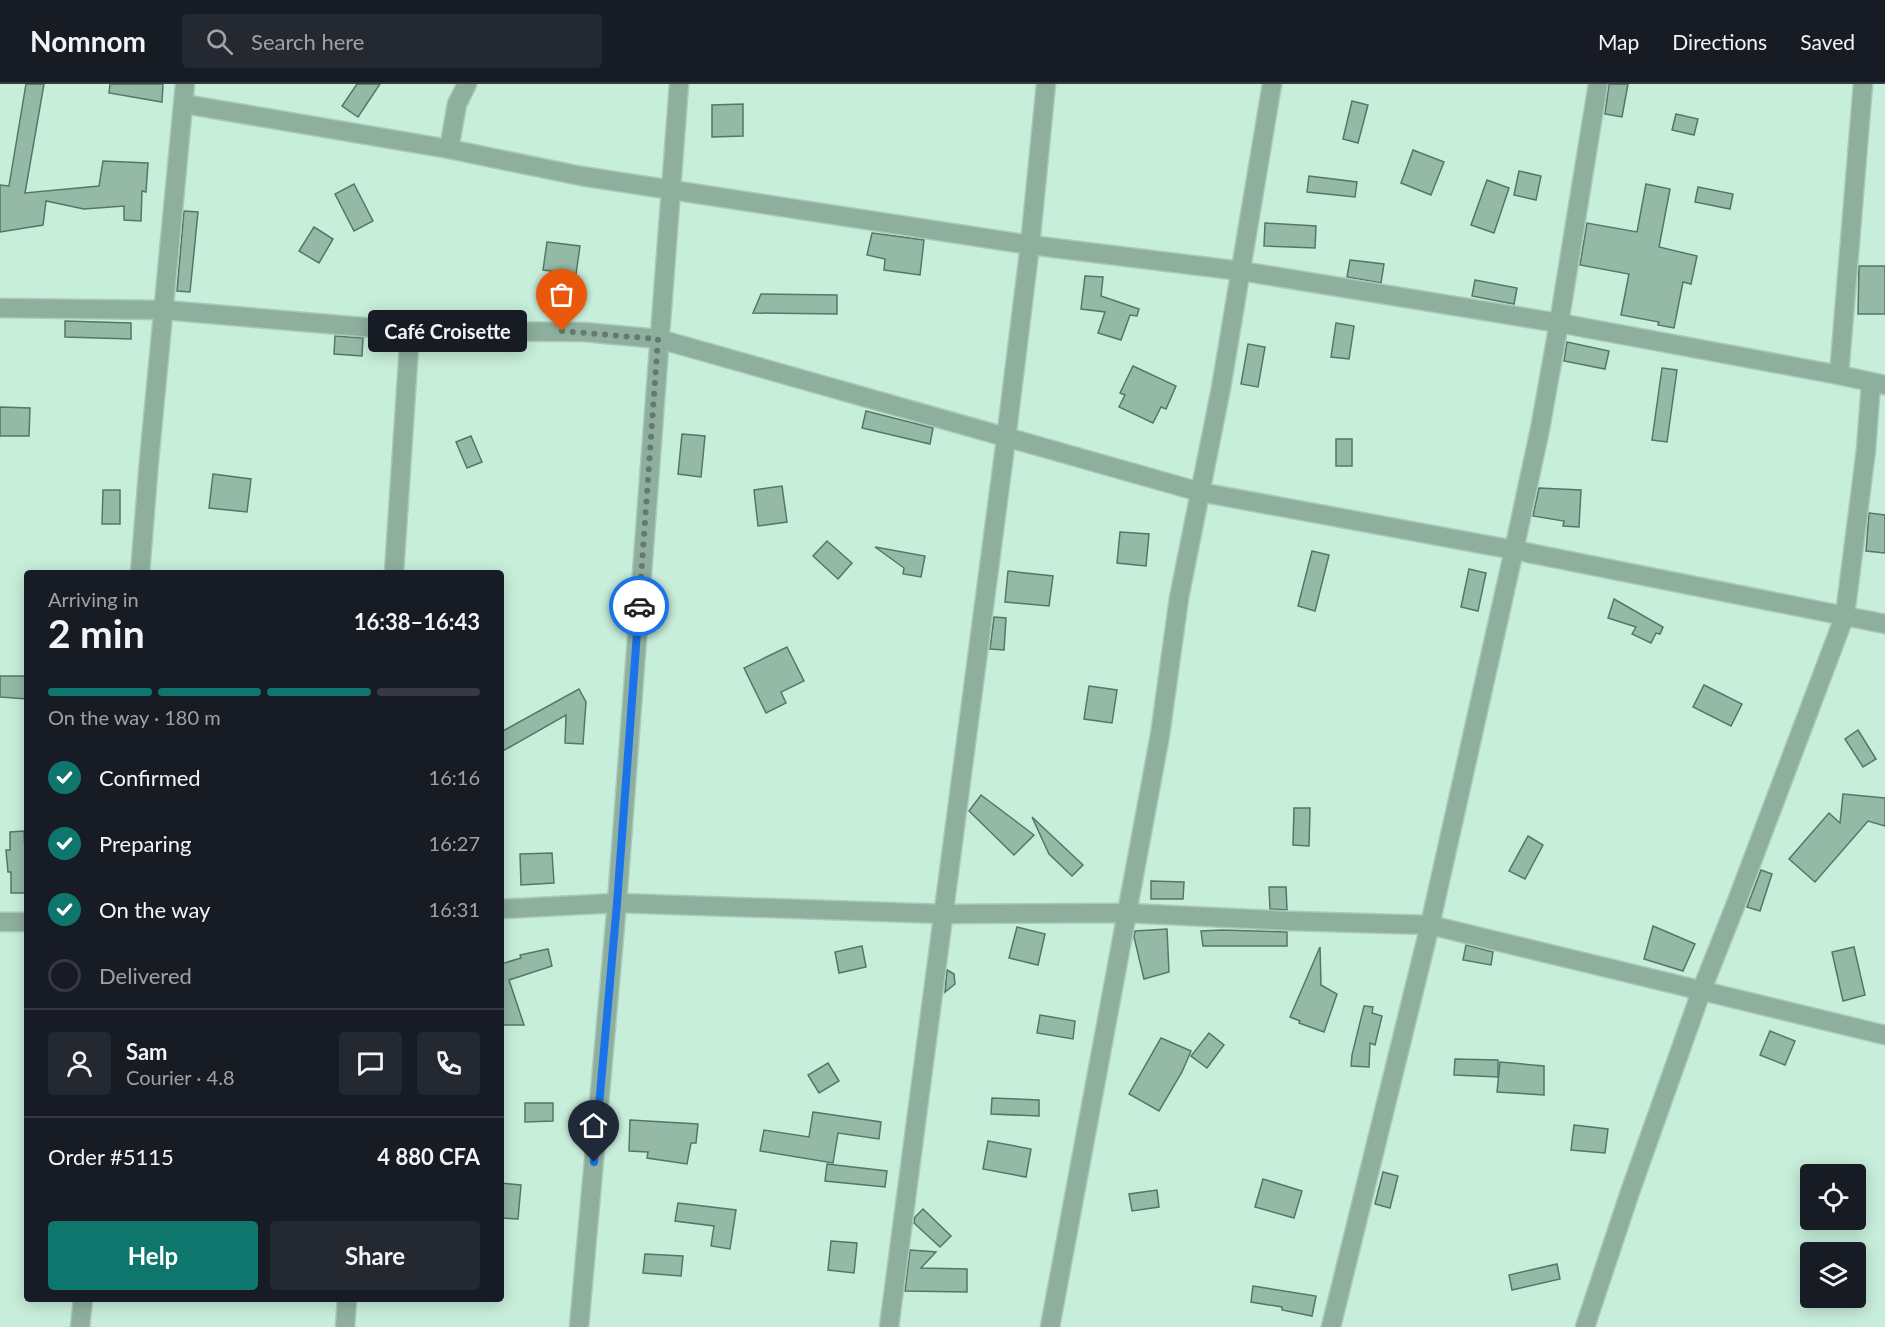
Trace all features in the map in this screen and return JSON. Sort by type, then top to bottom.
[{"type":"street","points":[[140,570],[184,84]]},
{"type":"street","points":[[449,149],[457,104],[467,84]]},
{"type":"street","points":[[579,1327],[617,903],[679,84]]},
{"type":"street","points":[[889,1327],[1006,439],[1030,245],[1046,84]]},
{"type":"street","points":[[1050,1327],[1160,735],[1179,598],[1217,409],[1272,84]]},
{"type":"street","points":[[1331,1327],[1430,925],[1540,429],[1598,84]]},
{"type":"street","points":[[1839,375],[1863,84]]},
{"type":"street","points":[[184,104],[449,149],[581,176],[1030,245],[1241,271],[1559,323],[1878,384],[1866,450],[1845,615],[1701,992],[1585,1327]]},
{"type":"street","points":[[0,308],[164,310],[410,331],[584,332],[658,339],[1200,492],[1514,550],[1885,624]]},
{"type":"street","points":[[394,570],[410,331]]},
{"type":"street","points":[[504,909],[617,903],[945,914],[1126,913],[1430,925],[1885,1035]]},
{"type":"street","points":[[0,922],[24,922]]},
{"type":"street","points":[[80,1327],[83,1302]]},
{"type":"street","points":[[345,1327],[347,1302]]},
{"type":"building","points":[[26,84],[44,84],[25,193],[99,186],[103,161],[148,163],[146,192],[142,191],[141,221],[124,220],[124,206],[84,209],[46,201],[43,225],[0,232],[0,185],[9,186]]},
{"type":"building","points":[[110,84],[163,84],[162,102],[109,93]]},
{"type":"building","points":[[357,84],[380,84],[358,117],[342,106]]},
{"type":"building","points":[[1609,84],[1628,84],[1622,117],[1605,114]]},
{"type":"building","points":[[1352,101],[1368,105],[1358,143],[1343,139]]},
{"type":"building","points":[[743,104],[743,136],[712,137],[712,105]]},
{"type":"building","points":[[1676,114],[1698,119],[1694,135],[1672,130]]},
{"type":"building","points":[[1413,150],[1444,162],[1431,195],[1401,183]]},
{"type":"building","points":[[1519,171],[1541,176],[1536,200],[1514,195]]},
{"type":"building","points":[[1309,176],[1357,182],[1355,197],[1307,192]]},
{"type":"building","points":[[1487,180],[1509,188],[1494,233],[1471,225]]},
{"type":"building","points":[[354,184],[373,221],[354,231],[335,194]]},
{"type":"building","points":[[1646,184],[1670,189],[1659,247],[1697,256],[1691,284],[1683,282],[1674,328],[1658,325],[1659,322],[1621,315],[1629,274],[1580,265],[1587,223],[1637,232]]},
{"type":"building","points":[[1698,187],[1733,194],[1730,209],[1695,202]]},
{"type":"building","points":[[184,211],[198,212],[190,292],[177,291]]},
{"type":"building","points":[[1265,223],[1316,226],[1315,248],[1264,246]]},
{"type":"building","points":[[314,227],[333,239],[319,263],[299,251]]},
{"type":"building","points":[[872,233],[924,240],[920,275],[884,270],[885,259],[867,255]]},
{"type":"building","points":[[547,242],[580,246],[576,274],[543,270]]},
{"type":"building","points":[[1350,260],[1384,264],[1381,283],[1347,277]]},
{"type":"building","points":[[1859,266],[1885,266],[1885,314],[1858,314]]},
{"type":"building","points":[[1085,276],[1103,277],[1101,296],[1139,309],[1137,316],[1130,315],[1121,340],[1098,333],[1105,312],[1081,309]]},
{"type":"building","points":[[1475,280],[1517,288],[1514,304],[1472,296]]},
{"type":"building","points":[[761,294],[837,295],[837,314],[753,313]]},
{"type":"building","points":[[65,321],[131,323],[131,339],[65,337]]},
{"type":"building","points":[[1336,323],[1354,326],[1349,359],[1331,357]]},
{"type":"building","points":[[335,336],[363,338],[362,356],[334,354]]},
{"type":"building","points":[[1567,342],[1609,351],[1605,369],[1564,361]]},
{"type":"building","points":[[1248,344],[1265,347],[1258,387],[1241,384]]},
{"type":"building","points":[[1133,366],[1176,386],[1166,409],[1161,407],[1153,423],[1119,407],[1125,395],[1120,393]]},
{"type":"building","points":[[1662,368],[1677,370],[1667,442],[1652,440]]},
{"type":"building","points":[[0,407],[30,408],[29,436],[0,436]]},
{"type":"building","points":[[866,411],[933,428],[930,444],[862,428]]},
{"type":"building","points":[[682,434],[705,436],[701,477],[678,474]]},
{"type":"building","points":[[471,436],[482,462],[467,468],[456,442]]},
{"type":"building","points":[[1336,439],[1352,439],[1352,466],[1336,466]]},
{"type":"building","points":[[213,474],[251,479],[247,512],[209,508]]},
{"type":"building","points":[[782,486],[787,522],[758,526],[754,490]]},
{"type":"building","points":[[1539,488],[1581,490],[1579,527],[1563,526],[1564,521],[1533,516]]},
{"type":"building","points":[[103,490],[120,490],[120,524],[102,524]]},
{"type":"building","points":[[1869,513],[1885,515],[1885,553],[1866,551]]},
{"type":"building","points":[[1120,532],[1149,534],[1146,566],[1117,563]]},
{"type":"building","points":[[827,541],[852,563],[838,579],[813,556]]},
{"type":"building","points":[[875,547],[925,556],[921,577],[903,574],[904,568]]},
{"type":"building","points":[[1312,551],[1329,555],[1315,611],[1298,606]]},
{"type":"building","points":[[1469,569],[1486,573],[1478,611],[1461,607]]},
{"type":"building","points":[[1008,571],[1053,576],[1049,606],[1005,602]]},
{"type":"building","points":[[1614,599],[1663,627],[1660,634],[1656,633],[1651,643],[1632,634],[1636,627],[1608,618]]},
{"type":"building","points":[[994,617],[1006,618],[1004,650],[990,649]]},
{"type":"building","points":[[787,647],[804,681],[781,692],[786,703],[766,713],[744,668]]},
{"type":"building","points":[[0,676],[24,676],[24,699],[0,697]]},
{"type":"building","points":[[1704,685],[1742,704],[1731,726],[1693,707]]},
{"type":"building","points":[[1089,686],[1117,690],[1112,723],[1084,719]]},
{"type":"building","points":[[579,689],[586,702],[583,744],[565,743],[566,715],[504,750],[504,730]]},
{"type":"building","points":[[1858,730],[1876,759],[1863,767],[1845,739]]},
{"type":"building","points":[[1843,794],[1885,798],[1885,826],[1868,821],[1815,882],[1789,859],[1829,813],[1840,823]]},
{"type":"building","points":[[981,795],[1034,835],[1014,855],[969,811]]},
{"type":"building","points":[[1294,808],[1310,808],[1309,846],[1293,845]]},
{"type":"building","points":[[1032,817],[1083,865],[1072,876],[1049,854]]},
{"type":"building","points":[[24,831],[24,893],[11,893],[11,872],[8,872],[6,850],[10,850],[10,832]]},
{"type":"building","points":[[1528,836],[1543,845],[1525,879],[1509,871]]},
{"type":"building","points":[[552,853],[554,883],[521,885],[520,854]]},
{"type":"building","points":[[1761,870],[1772,874],[1760,911],[1747,907]]},
{"type":"building","points":[[1151,881],[1184,882],[1183,899],[1151,899]]},
{"type":"building","points":[[1269,887],[1286,887],[1287,910],[1270,909]]},
{"type":"building","points":[[1653,926],[1695,944],[1683,971],[1644,959]]},
{"type":"building","points":[[1017,927],[1045,934],[1038,965],[1009,958]]},
{"type":"building","points":[[1167,929],[1169,972],[1144,979],[1134,937],[1135,931]]},
{"type":"building","points":[[1201,931],[1287,932],[1287,946],[1203,946]]},
{"type":"building","points":[[1466,945],[1493,952],[1491,965],[1463,960]]},
{"type":"building","points":[[862,946],[866,967],[839,973],[835,952]]},
{"type":"building","points":[[1320,947],[1321,985],[1337,994],[1324,1032],[1299,1023],[1300,1021],[1290,1017]]},
{"type":"building","points":[[1854,947],[1865,995],[1843,1001],[1832,952]]},
{"type":"building","points":[[548,949],[552,966],[509,980],[524,1025],[504,1025],[504,963],[521,958],[520,955]]},
{"type":"building","points":[[947,970],[954,974],[955,984],[945,992]]},
{"type":"building","points":[[1364,1006],[1373,1007],[1372,1013],[1382,1016],[1375,1045],[1370,1043],[1369,1067],[1351,1066],[1352,1055]]},
{"type":"building","points":[[1040,1015],[1075,1021],[1073,1039],[1037,1033]]},
{"type":"building","points":[[1770,1031],[1795,1041],[1785,1065],[1760,1055]]},
{"type":"building","points":[[1209,1033],[1224,1045],[1207,1068],[1191,1056]]},
{"type":"building","points":[[1161,1038],[1191,1051],[1182,1072],[1159,1111],[1129,1094]]},
{"type":"building","points":[[1455,1059],[1498,1060],[1498,1077],[1454,1075]]},
{"type":"building","points":[[1500,1062],[1544,1066],[1544,1095],[1497,1092]]},
{"type":"building","points":[[828,1063],[839,1081],[819,1093],[808,1075]]},
{"type":"building","points":[[992,1098],[1039,1100],[1039,1116],[991,1114]]},
{"type":"building","points":[[525,1103],[553,1103],[553,1121],[525,1122]]},
{"type":"building","points":[[813,1112],[881,1122],[879,1139],[838,1133],[833,1163],[760,1151],[764,1130],[809,1137]]},
{"type":"building","points":[[630,1120],[698,1124],[696,1143],[691,1143],[687,1164],[647,1158],[648,1152],[629,1151]]},
{"type":"building","points":[[1574,1125],[1608,1129],[1605,1153],[1571,1150]]},
{"type":"building","points":[[988,1141],[1031,1149],[1026,1177],[983,1169]]},
{"type":"building","points":[[827,1164],[887,1171],[885,1187],[825,1181]]},
{"type":"building","points":[[1383,1172],[1398,1176],[1390,1208],[1375,1204]]},
{"type":"building","points":[[1263,1179],[1302,1191],[1294,1218],[1255,1207]]},
{"type":"building","points":[[504,1183],[521,1185],[518,1219],[504,1218]]},
{"type":"building","points":[[1157,1190],[1159,1207],[1132,1211],[1129,1194]]},
{"type":"building","points":[[678,1203],[736,1210],[730,1249],[711,1246],[714,1226],[675,1221]]},
{"type":"building","points":[[923,1209],[951,1236],[940,1247],[914,1223],[915,1217]]},
{"type":"building","points":[[831,1241],[857,1243],[854,1273],[828,1270]]},
{"type":"building","points":[[910,1250],[936,1252],[921,1268],[967,1269],[967,1292],[905,1291]]},
{"type":"building","points":[[645,1254],[683,1256],[681,1276],[643,1273]]},
{"type":"building","points":[[1557,1264],[1560,1279],[1512,1290],[1509,1275]]},
{"type":"building","points":[[1253,1286],[1316,1296],[1312,1316],[1282,1310],[1282,1307],[1251,1302]]},
{"type":"way so far","points":[[562,331],[658,339],[639,606]]},
{"type":"place","name":"Café Croisette","points":[[562,331]]},
{"type":"route","points":[[594,1162],[617,903],[639,606]]}]
